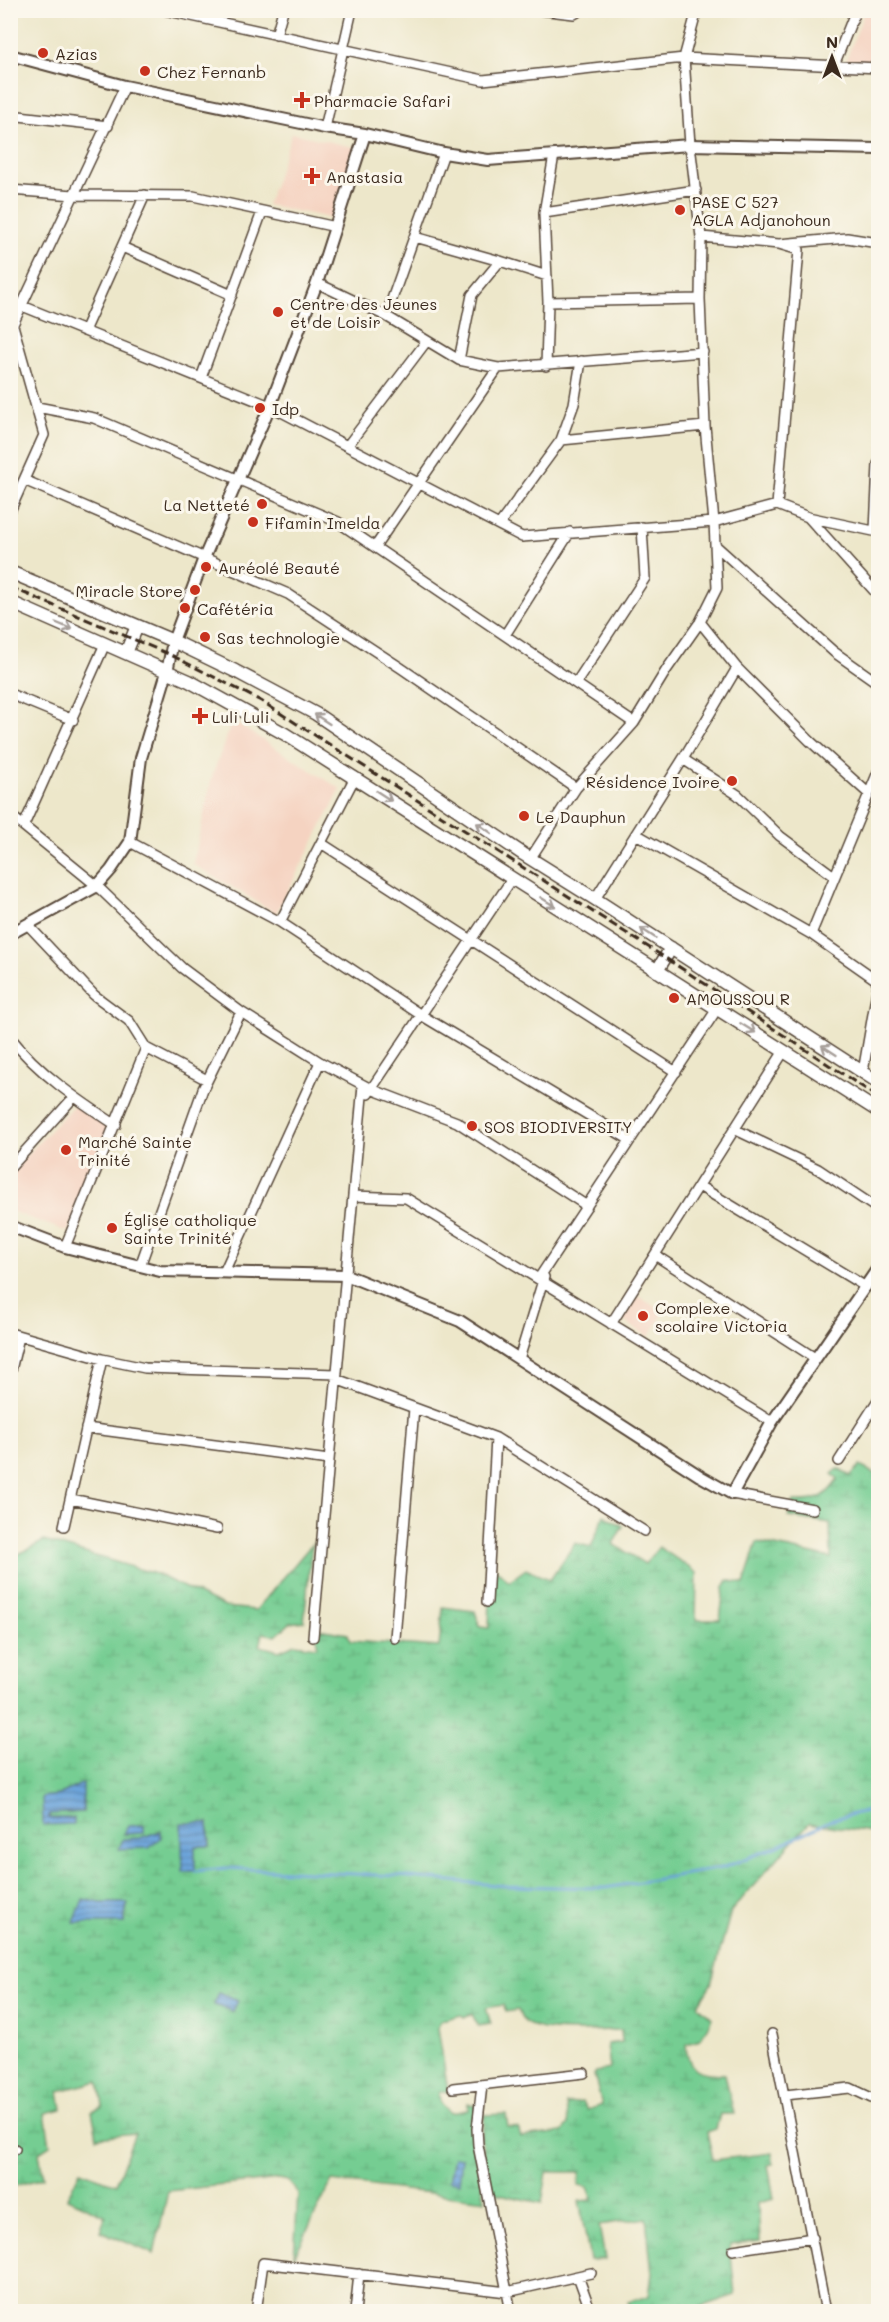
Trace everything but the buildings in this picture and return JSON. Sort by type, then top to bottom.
[{"type":"main road","points":[[10,572],[173,641],[316,714],[530,859],[595,898],[879,1082]]},
{"type":"main road","points":[[10,602],[167,672],[261,720],[355,777],[879,1111]]},
{"type":"main road","points":[[126,653],[137,626]]},
{"type":"main road","points":[[657,971],[671,948]]},
{"type":"street","points":[[164,10],[199,14],[276,35],[483,80],[684,58],[879,68]]},
{"type":"street","points":[[276,35],[283,10]]},
{"type":"street","points":[[325,128],[352,10]]},
{"type":"street","points":[[540,10],[574,14],[581,10]]},
{"type":"street","points":[[530,859],[576,788],[634,723],[667,669],[700,622],[717,588],[714,522],[705,426],[700,299],[701,237],[690,145],[684,58],[697,10]]},
{"type":"street","points":[[834,65],[856,10]]},
{"type":"street","points":[[10,55],[125,86],[364,134],[444,153],[488,160],[690,145],[879,149]]},
{"type":"street","points":[[10,511],[44,435],[12,320],[22,306],[125,86]]},
{"type":"street","points":[[10,115],[108,126]]},
{"type":"street","points":[[10,934],[97,886],[130,842],[141,758],[167,672],[173,641],[204,558],[270,406],[317,283],[364,134]]},
{"type":"street","points":[[386,316],[444,153]]},
{"type":"street","points":[[546,366],[548,302],[544,213],[554,155]]},
{"type":"street","points":[[10,190],[74,195],[193,196],[336,227]]},
{"type":"street","points":[[544,213],[696,190]]},
{"type":"street","points":[[84,331],[145,195]]},
{"type":"street","points":[[201,378],[262,212]]},
{"type":"street","points":[[415,237],[547,276]]},
{"type":"street","points":[[701,237],[779,244],[847,238],[879,243]]},
{"type":"street","points":[[777,505],[799,250],[779,244]]},
{"type":"street","points":[[122,248],[231,295]]},
{"type":"street","points":[[459,360],[472,295],[500,261]]},
{"type":"street","points":[[317,283],[386,316],[459,360],[498,369],[703,352]]},
{"type":"street","points":[[548,302],[700,299]]},
{"type":"street","points":[[10,301],[270,406],[522,537],[714,522],[777,505],[808,517],[877,532],[879,464]]},
{"type":"street","points":[[348,445],[426,342]]},
{"type":"street","points":[[499,525],[561,440],[574,404],[581,362]]},
{"type":"street","points":[[375,547],[498,369]]},
{"type":"street","points":[[37,407],[94,418],[338,522],[634,723]]},
{"type":"street","points":[[561,440],[705,426]]},
{"type":"street","points":[[24,480],[288,594],[576,788]]},
{"type":"street","points":[[808,517],[879,595]]},
{"type":"street","points":[[576,683],[645,578],[642,527]]},
{"type":"street","points":[[505,635],[570,532]]},
{"type":"street","points":[[715,545],[834,652],[879,683]]},
{"type":"street","points":[[700,622],[736,668],[810,741],[868,793]]},
{"type":"street","points":[[24,825],[73,720],[105,644]]},
{"type":"street","points":[[595,898],[683,759],[736,668]]},
{"type":"street","points":[[10,694],[73,720]]},
{"type":"street","points":[[683,759],[738,795],[780,836],[834,876]]},
{"type":"street","points":[[811,934],[879,771]]},
{"type":"street","points":[[280,922],[355,777]]},
{"type":"street","points":[[10,815],[97,886],[182,968],[241,1012],[320,1062],[367,1087],[457,1122],[587,1206]]},
{"type":"street","points":[[636,834],[811,934],[879,983],[863,1072]]},
{"type":"street","points":[[130,842],[280,922],[421,1015],[630,1140]]},
{"type":"street","points":[[321,843],[676,1071]]},
{"type":"street","points":[[313,1637],[361,1103],[367,1087],[421,1015],[512,879]]},
{"type":"street","points":[[28,925],[93,995],[129,1021],[146,1048],[207,1080]]},
{"type":"street","points":[[519,1359],[541,1279],[547,1266],[717,1009]]},
{"type":"street","points":[[140,1266],[207,1080],[241,1012]]},
{"type":"street","points":[[10,1037],[20,1049],[74,1097],[116,1125]]},
{"type":"street","points":[[65,1247],[146,1048]]},
{"type":"street","points":[[10,1054],[20,1049]]},
{"type":"street","points":[[611,1324],[784,1051]]},
{"type":"street","points":[[224,1272],[320,1062]]},
{"type":"street","points":[[10,1168],[74,1097]]},
{"type":"street","points":[[735,1129],[818,1169],[879,1209]]},
{"type":"street","points":[[699,1185],[866,1287]]},
{"type":"street","points":[[353,1196],[406,1198],[772,1422]]},
{"type":"street","points":[[10,1226],[65,1247],[160,1271],[346,1275],[460,1321],[700,1476],[732,1494],[813,1509]]},
{"type":"street","points":[[655,1255],[815,1358]]},
{"type":"street","points":[[732,1494],[772,1422],[879,1268]]},
{"type":"street","points":[[10,1374],[15,1335],[102,1359],[145,1368],[336,1377],[496,1438],[644,1531]]},
{"type":"street","points":[[64,1526],[102,1359]]},
{"type":"street","points":[[839,1461],[879,1400]]},
{"type":"street","points":[[395,1638],[414,1408]]},
{"type":"street","points":[[87,1428],[329,1460]]},
{"type":"street","points":[[487,1602],[496,1438]]},
{"type":"street","points":[[70,1498],[217,1529]]},
{"type":"street","points":[[772,2034],[826,2312]]},
{"type":"street","points":[[453,2088],[584,2073]]},
{"type":"street","points":[[482,2085],[477,2129],[478,2145],[511,2312]]},
{"type":"street","points":[[785,2095],[850,2088],[879,2101]]},
{"type":"street","points":[[733,2250],[813,2238]]},
{"type":"street","points":[[256,2312],[263,2263],[507,2292],[591,2273]]},
{"type":"street","points":[[355,2312],[359,2274]]},
{"type":"street","points":[[578,2277],[591,2312]]},
{"type":"shaded area","points":[[865,11],[878,11],[878,62],[846,60]]},
{"type":"shaded area","name":"Anastasia","points":[[292,133],[357,148],[335,219],[267,205]]},
{"type":"shaded area","points":[[232,721],[341,789],[276,913],[193,864],[212,777]]},
{"type":"shaded area","name":"Marché Sainte Trinité","points":[[74,1105],[110,1128],[68,1232],[11,1211],[10,1173]]},
{"type":"shaded area","name":"Complexe scolaire Victoria","points":[[637,1296],[664,1312],[649,1337],[622,1320]]},
{"type":"green space","points":[[860,1466],[875,1474],[878,1470],[878,1833],[809,1823],[731,1911],[711,1984],[698,2005],[712,2018],[700,2040],[686,2044],[689,2061],[696,2070],[725,2074],[734,2114],[720,2114],[716,2129],[707,2132],[713,2160],[772,2153],[773,2164],[768,2165],[774,2199],[758,2203],[760,2241],[730,2245],[735,2295],[689,2311],[632,2311],[628,2302],[649,2296],[652,2273],[646,2218],[599,2225],[605,2259],[590,2260],[579,2201],[592,2200],[587,2187],[579,2185],[580,2172],[547,2172],[542,2203],[490,2192],[481,2138],[485,2115],[506,2114],[508,2127],[518,2128],[521,2137],[562,2132],[568,2125],[566,2104],[582,2102],[587,2110],[602,2105],[594,2075],[596,2072],[610,2069],[607,2044],[622,2042],[621,2030],[556,2030],[532,2026],[525,2022],[518,2010],[506,2012],[503,2005],[486,2008],[491,2024],[478,2026],[472,2014],[464,2018],[461,2015],[442,2020],[438,2028],[448,2091],[439,2092],[440,2103],[450,2113],[468,2110],[468,2103],[476,2106],[473,2138],[485,2200],[332,2181],[294,2257],[298,2193],[288,2181],[279,2179],[168,2191],[154,2254],[100,2231],[106,2216],[67,2198],[80,2171],[116,2184],[135,2133],[97,2137],[92,2111],[103,2106],[99,2081],[59,2091],[62,2109],[45,2113],[50,2145],[39,2152],[43,2178],[11,2187],[11,2159],[18,2157],[10,2128],[11,1558],[44,1541],[156,1574],[225,1607],[256,1610],[312,1544],[304,1621],[290,1623],[276,1636],[263,1633],[260,1646],[279,1651],[295,1644],[317,1647],[317,1629],[348,1634],[350,1641],[439,1647],[443,1607],[475,1611],[480,1627],[489,1628],[491,1565],[509,1581],[526,1569],[550,1580],[575,1543],[591,1547],[604,1515],[623,1526],[613,1544],[645,1564],[659,1547],[697,1573],[696,1620],[720,1620],[724,1587],[728,1580],[744,1584],[757,1542],[831,1558],[830,1523],[788,1517],[794,1501],[808,1501],[825,1495],[838,1479],[832,1474],[838,1469],[850,1476]],"holes":[[[82,1784],[83,1812],[49,1813],[49,1818],[42,1797],[59,1795]],[[208,1823],[210,1846],[195,1846]],[[160,1831],[149,1848],[120,1848],[123,1839],[140,1838]],[[83,1899],[101,1903],[127,1903],[124,1923]]]},
{"type":"water","points":[[83,1783],[83,1812],[49,1814],[49,1818],[74,1818],[74,1824],[43,1825],[42,1797],[59,1795]]},
{"type":"water","points":[[181,1823],[208,1823],[210,1846],[195,1846],[195,1871],[183,1872]]},
{"type":"water","points":[[144,1825],[144,1833],[124,1834],[128,1826]]},
{"type":"water","points":[[161,1831],[161,1838],[149,1848],[119,1849],[123,1839],[140,1838]]},
{"type":"water","points":[[83,1899],[101,1903],[127,1903],[124,1923],[74,1923]]},
{"type":"water","points":[[219,1993],[238,2001],[233,2011],[214,2005]]},
{"type":"water","points":[[454,2157],[462,2158],[459,2183],[449,2181]]},
{"type":"waterway","points":[[195,1871],[226,1868],[398,1876],[507,1886],[605,1888],[722,1868],[781,1845],[833,1819],[878,1808]]},
{"type":"railway","points":[[10,587],[171,655],[261,701],[664,957],[878,1097]]},
{"type":"place","name":"Azias","points":[[43,53]]},
{"type":"place","name":"Chez Fernanb","points":[[145,71]]},
{"type":"place","name":"Pharmacie Safari","points":[[302,100]]},
{"type":"place","name":"Anastasia","points":[[312,176]]},
{"type":"place","name":"PASE C 527 AGLA Adjanohoun","points":[[680,210]]},
{"type":"place","name":"Centre des Jeunes et de Loisir","points":[[278,312]]},
{"type":"place","name":"Idp","points":[[260,408]]},
{"type":"place","name":"La Netteté","points":[[262,504]]},
{"type":"place","name":"Fifamin Imelda","points":[[253,522]]},
{"type":"place","name":"Auréolé Beauté","points":[[206,567]]},
{"type":"place","name":"Miracle Store","points":[[195,590]]},
{"type":"place","name":"Cafétéria","points":[[185,608]]},
{"type":"place","name":"Sas technologie","points":[[205,637]]},
{"type":"place","name":"Luli Luli","points":[[200,716]]},
{"type":"place","name":"Résidence Ivoire","points":[[732,781]]},
{"type":"place","name":"Le Dauphun","points":[[524,816]]},
{"type":"place","name":"AMOUSSOU R","points":[[674,998]]},
{"type":"place","name":"SOS BIODIVERSITY","points":[[472,1126]]},
{"type":"place","name":"Marché Sainte Trinité","points":[[66,1150]]},
{"type":"place","name":"Église catholique Sainte Trinité","points":[[112,1228]]},
{"type":"place","name":"Complexe scolaire Victoria","points":[[643,1316]]}]
